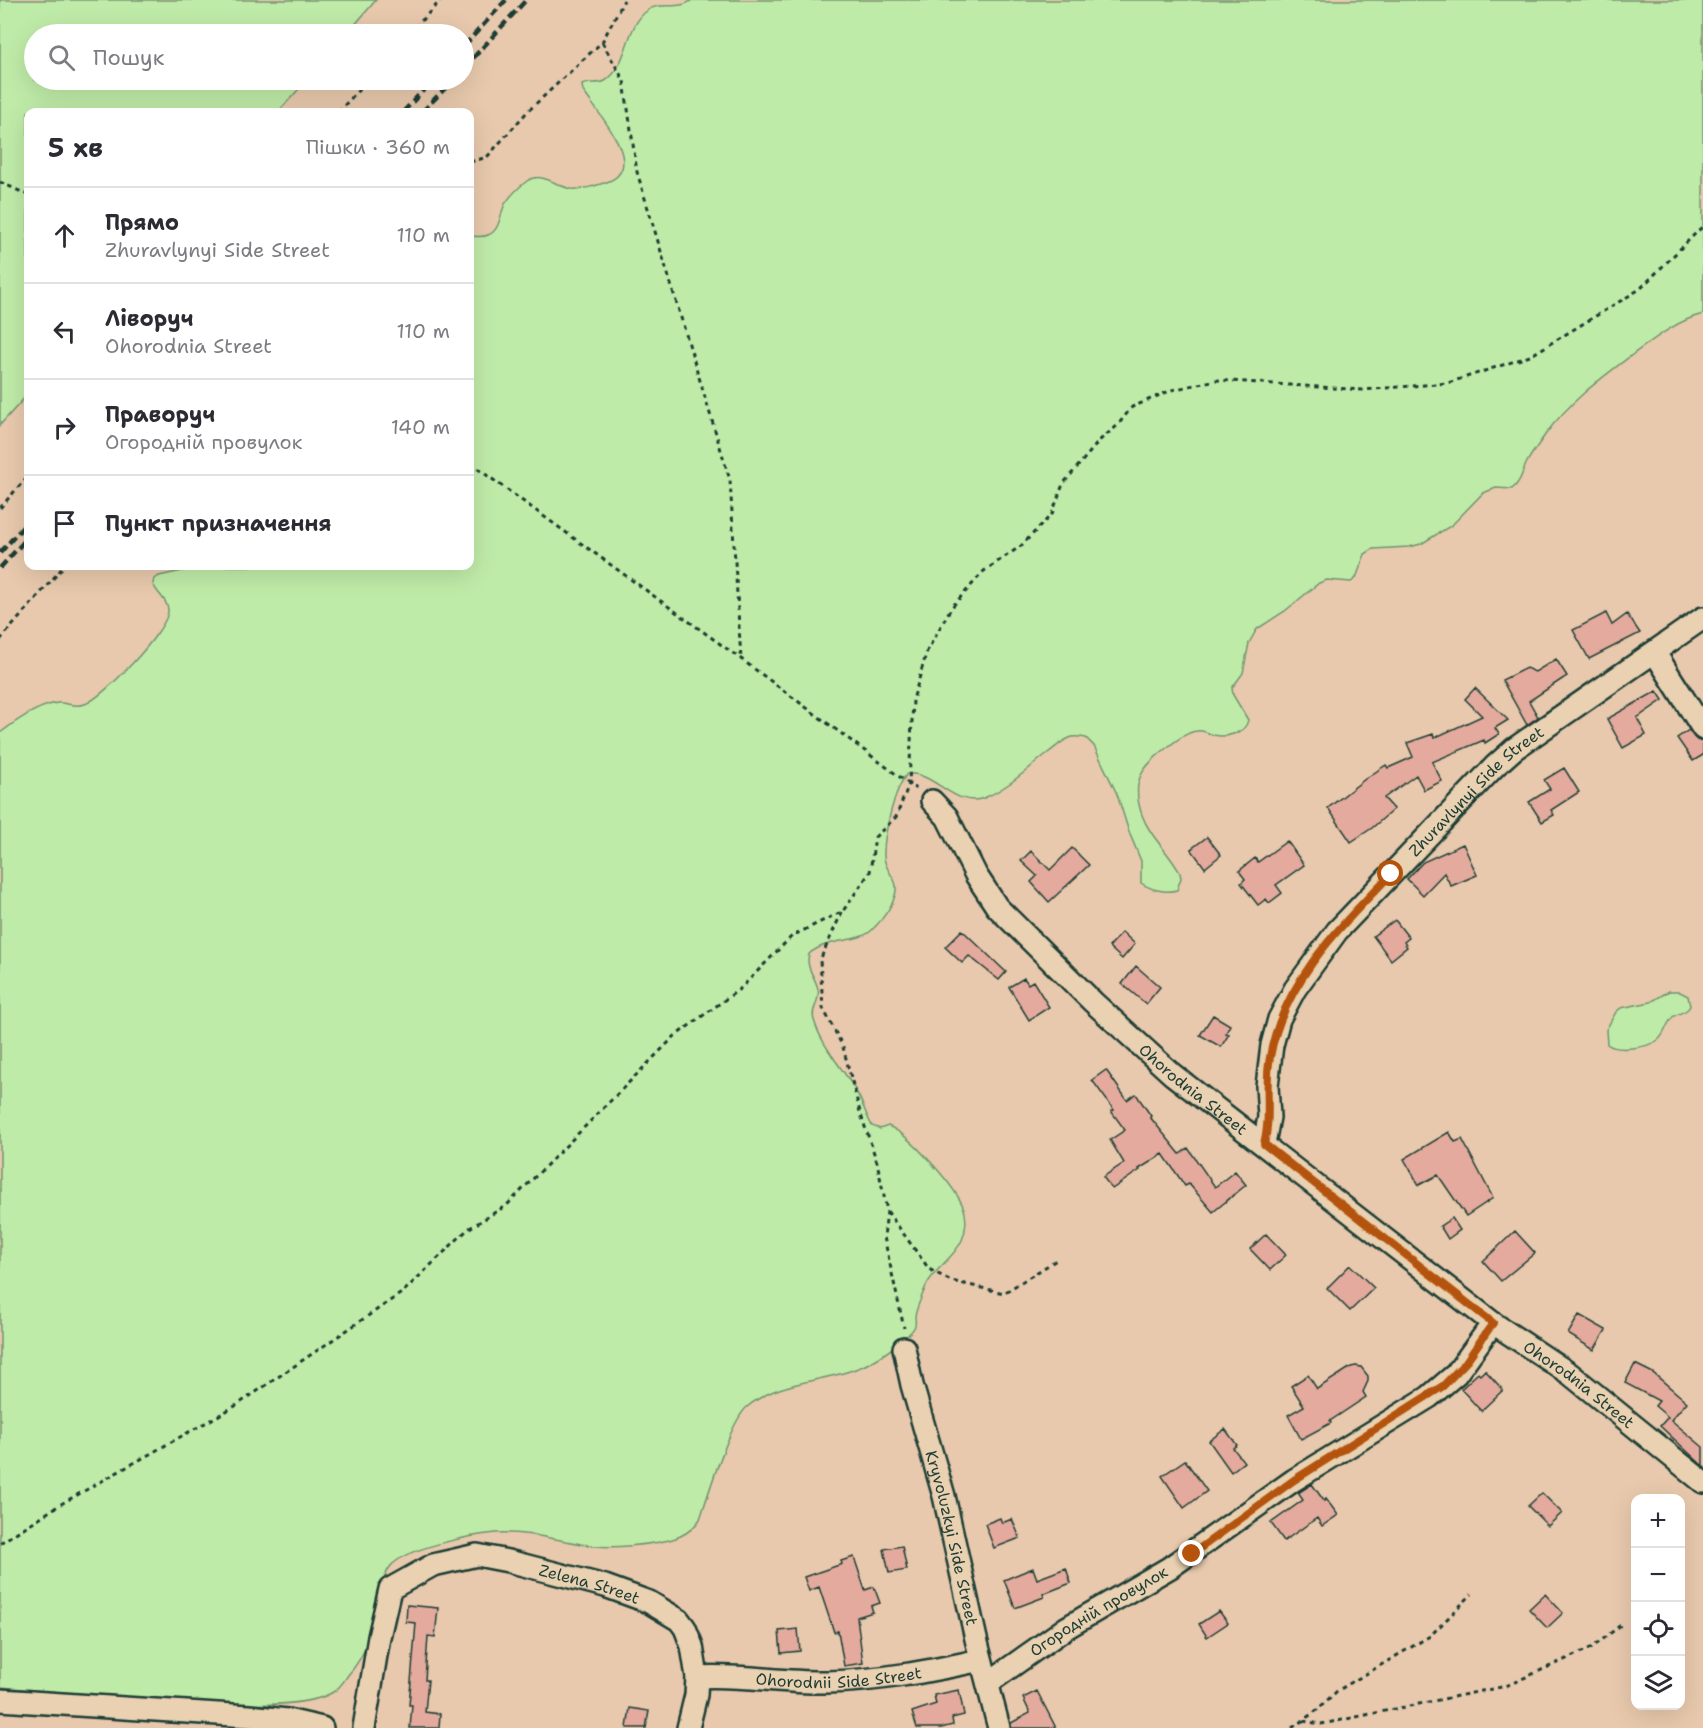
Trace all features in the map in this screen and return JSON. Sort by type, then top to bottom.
[{"type":"street","name":"Zhuravlynyi Side Street","points":[[1264,1144],[1269,1117],[1268,1065],[1279,1019],[1295,989],[1337,931],[1494,766],[1514,749],[1703,618]]},
{"type":"street","points":[[1655,653],[1703,729]]},
{"type":"street","name":"Ohorodnia Street","points":[[932,801],[947,818],[984,890],[1005,916],[1172,1074],[1493,1323],[1570,1374],[1703,1482]]},
{"type":"street","name":"Огородній провулок","points":[[988,1683],[1066,1628],[1169,1568],[1294,1480],[1429,1397],[1456,1374],[1493,1323]]},
{"type":"street","name":"Kryvoluzkyi Side Street","points":[[904,1348],[914,1395],[944,1496],[981,1660],[999,1728]]},
{"type":"street","name":"Zelena Street","points":[[364,1728],[379,1637],[390,1588],[433,1565],[477,1555],[613,1588],[650,1602],[679,1620],[692,1646],[697,1677],[694,1708],[688,1728]]},
{"type":"street","name":"Ohorodnii Side Street","points":[[697,1677],[733,1676],[824,1683],[873,1680],[981,1660]]},
{"type":"street","points":[[0,1700],[249,1716],[287,1720],[322,1728]]},
{"type":"path","points":[[418,24],[441,0]]},
{"type":"path","points":[[474,161],[487,157],[527,112],[602,42],[624,0]]},
{"type":"path","points":[[602,42],[624,81],[637,171],[730,480],[741,659]]},
{"type":"path","points":[[342,108],[359,90]]},
{"type":"path","points":[[0,182],[24,193]]},
{"type":"path","points":[[904,1348],[904,1328],[884,1237],[887,1210],[877,1162],[860,1112],[843,1047],[824,1008],[820,960],[843,910],[870,872],[875,837],[896,817],[909,784],[913,700],[927,651],[951,608],[984,571],[1021,546],[1052,514],[1063,484],[1100,440],[1117,426],[1132,407],[1172,390],[1216,381],[1363,390],[1448,383],[1530,356],[1640,289],[1703,226]]},
{"type":"path","points":[[474,466],[741,659],[932,801]]},
{"type":"path","points":[[0,508],[24,481]]},
{"type":"path","points":[[0,640],[61,570]]},
{"type":"path","points":[[0,1543],[61,1504],[237,1405],[403,1292],[468,1229],[507,1205],[675,1036],[741,988],[792,936],[843,910]]},
{"type":"path","points":[[887,1210],[929,1269],[951,1281],[1004,1293],[1058,1259]]},
{"type":"path","points":[[1292,1728],[1337,1690],[1430,1636],[1472,1594]]},
{"type":"path","points":[[1303,1721],[1321,1724],[1506,1686],[1593,1647],[1622,1624]]},
{"type":"green space","points":[[0,0],[376,0],[356,24],[24,24],[24,90],[298,90],[282,108],[24,108],[24,398],[0,425]]},
{"type":"green space","points":[[692,0],[1703,0],[1703,314],[1674,326],[1657,337],[1608,373],[1575,402],[1545,435],[1512,489],[1496,488],[1483,493],[1452,525],[1421,544],[1373,549],[1365,554],[1356,578],[1351,582],[1327,580],[1319,583],[1285,611],[1257,629],[1249,643],[1243,673],[1232,688],[1233,695],[1248,720],[1244,728],[1230,735],[1219,736],[1199,731],[1186,735],[1169,746],[1145,768],[1138,783],[1137,792],[1145,823],[1180,873],[1181,878],[1177,890],[1159,890],[1141,883],[1141,861],[1117,794],[1094,746],[1086,738],[1074,737],[1065,740],[1024,773],[984,798],[973,800],[963,798],[927,778],[907,774],[894,802],[884,848],[886,864],[895,882],[893,901],[881,920],[866,934],[825,945],[809,954],[809,968],[819,993],[813,1016],[821,1038],[857,1093],[872,1126],[880,1129],[888,1126],[897,1131],[919,1150],[952,1188],[965,1213],[966,1224],[963,1236],[959,1246],[926,1286],[917,1308],[913,1329],[899,1343],[862,1366],[777,1390],[747,1407],[740,1415],[727,1443],[700,1519],[691,1530],[668,1540],[617,1547],[595,1546],[534,1535],[496,1533],[472,1536],[409,1554],[390,1567],[386,1575],[365,1649],[355,1667],[337,1689],[316,1699],[293,1703],[235,1704],[0,1687],[0,733],[42,707],[57,703],[85,704],[119,678],[146,648],[165,621],[168,608],[153,584],[154,579],[159,576],[187,570],[474,570],[474,236],[492,233],[512,194],[533,178],[544,178],[576,189],[607,182],[619,175],[623,164],[616,138],[583,91],[582,85],[605,81],[613,74],[635,26],[648,10],[653,7],[687,3]]},
{"type":"green space","points":[[1669,991],[1678,991],[1688,996],[1690,1006],[1669,1021],[1663,1035],[1658,1040],[1632,1048],[1618,1048],[1607,1044],[1606,1030],[1616,1012],[1621,1008],[1651,1002]]},
{"type":"building","points":[[1606,613],[1612,625],[1627,614],[1640,633],[1589,659],[1573,630]]},
{"type":"building","points":[[1556,659],[1567,676],[1529,701],[1538,717],[1527,725],[1502,680],[1526,668],[1535,672]]},
{"type":"building","points":[[1475,688],[1508,720],[1495,728],[1499,734],[1485,743],[1484,740],[1432,762],[1442,781],[1424,790],[1416,775],[1384,798],[1394,809],[1351,842],[1328,808],[1386,765],[1388,768],[1413,757],[1407,743],[1433,734],[1434,738],[1482,716],[1465,699]]},
{"type":"building","points":[[1657,691],[1663,700],[1637,718],[1646,735],[1623,748],[1607,719]]},
{"type":"building","points":[[1689,730],[1697,740],[1703,742],[1703,755],[1693,761],[1677,738]]},
{"type":"building","points":[[1564,768],[1579,792],[1551,810],[1554,815],[1542,822],[1529,802],[1550,789],[1544,780]]},
{"type":"building","points":[[1207,837],[1221,855],[1205,868],[1191,849]]},
{"type":"building","points":[[1287,841],[1304,865],[1276,885],[1282,893],[1269,903],[1266,899],[1258,905],[1241,883],[1245,879],[1239,871],[1255,858],[1258,862]]},
{"type":"building","points":[[1463,844],[1477,875],[1451,886],[1444,873],[1423,895],[1407,879],[1423,862]]},
{"type":"building","points":[[1072,848],[1089,865],[1049,902],[1031,882],[1037,876],[1021,861],[1031,851],[1050,870]]},
{"type":"building","points":[[1395,920],[1409,938],[1404,942],[1407,947],[1391,960],[1373,936]]},
{"type":"building","points":[[962,930],[1006,972],[999,980],[969,956],[962,963],[945,947]]},
{"type":"building","points":[[1122,932],[1135,944],[1122,959],[1109,947]]},
{"type":"building","points":[[1136,966],[1160,987],[1146,1004],[1122,984]]},
{"type":"building","points":[[1024,978],[1028,984],[1033,981],[1049,1007],[1029,1020],[1009,987]]},
{"type":"building","points":[[1213,1015],[1230,1025],[1226,1033],[1229,1034],[1221,1047],[1200,1035]]},
{"type":"building","points":[[1106,1070],[1127,1100],[1136,1094],[1150,1117],[1180,1154],[1188,1148],[1215,1187],[1235,1171],[1246,1185],[1213,1212],[1189,1184],[1185,1186],[1163,1154],[1112,1189],[1103,1177],[1124,1163],[1110,1140],[1125,1130],[1111,1111],[1114,1110],[1092,1080]]},
{"type":"building","points":[[1449,1132],[1455,1142],[1462,1139],[1493,1198],[1466,1216],[1438,1175],[1419,1185],[1404,1159]]},
{"type":"building","points":[[1452,1218],[1460,1230],[1448,1239],[1440,1226]]},
{"type":"building","points":[[1515,1231],[1535,1253],[1501,1281],[1483,1261]]},
{"type":"building","points":[[1266,1234],[1286,1255],[1270,1270],[1250,1249]]},
{"type":"building","points":[[1350,1265],[1374,1288],[1350,1311],[1327,1288]]},
{"type":"building","points":[[1579,1315],[1606,1330],[1594,1350],[1568,1334]]},
{"type":"building","points":[[1635,1364],[1653,1373],[1687,1402],[1671,1420],[1703,1447],[1703,1466],[1660,1426],[1668,1417],[1655,1406],[1659,1401],[1625,1383]]},
{"type":"building","points":[[1356,1366],[1361,1367],[1368,1376],[1363,1392],[1366,1397],[1330,1421],[1331,1423],[1301,1439],[1288,1415],[1304,1406],[1291,1386],[1308,1375],[1317,1389]]},
{"type":"building","points":[[1485,1370],[1503,1390],[1481,1411],[1461,1389],[1478,1373],[1480,1375]]},
{"type":"building","points":[[1225,1429],[1237,1445],[1233,1448],[1244,1462],[1231,1472],[1209,1441]]},
{"type":"building","points":[[1185,1460],[1207,1491],[1184,1508],[1162,1476]]},
{"type":"building","points":[[1312,1484],[1338,1515],[1322,1526],[1317,1518],[1284,1541],[1271,1523],[1303,1500],[1298,1493]]},
{"type":"building","points":[[1542,1493],[1562,1513],[1548,1526],[1528,1506]]},
{"type":"building","points":[[1000,1518],[1002,1523],[1012,1519],[1020,1538],[994,1548],[985,1524]]},
{"type":"building","points":[[902,1546],[907,1570],[889,1573],[884,1549]]},
{"type":"building","points":[[854,1557],[865,1590],[874,1587],[880,1603],[871,1606],[873,1612],[857,1617],[863,1663],[844,1666],[838,1631],[834,1632],[819,1587],[809,1591],[804,1577],[842,1564],[841,1561]]},
{"type":"building","points":[[1033,1568],[1037,1579],[1066,1568],[1071,1583],[1015,1608],[1004,1580]]},
{"type":"building","points":[[1545,1594],[1563,1613],[1547,1628],[1529,1609]]},
{"type":"building","points":[[407,1605],[438,1608],[435,1637],[428,1636],[425,1712],[440,1714],[439,1728],[410,1728],[412,1705],[409,1705],[416,1623],[406,1622]]},
{"type":"building","points":[[1219,1611],[1228,1623],[1207,1637],[1199,1624]]},
{"type":"building","points":[[798,1629],[800,1651],[781,1653],[779,1631]]},
{"type":"building","points":[[959,1690],[964,1715],[952,1718],[953,1725],[941,1728],[917,1728],[912,1712],[936,1704],[934,1695]]},
{"type":"building","points":[[1037,1691],[1056,1728],[1011,1728],[1011,1723],[1030,1713],[1023,1698]]},
{"type":"building","points":[[630,1708],[649,1711],[646,1728],[627,1728]]},
{"type":"railway","points":[[474,35],[506,0]]},
{"type":"railway","points":[[474,57],[526,0]]},
{"type":"railway","points":[[407,108],[424,90]]},
{"type":"railway","points":[[426,108],[443,90]]},
{"type":"railway","points":[[0,553],[24,526]]},
{"type":"railway","points":[[0,568],[24,541]]},
{"type":"route","points":[[1192,1554],[1294,1480],[1429,1397],[1456,1374],[1493,1323],[1264,1144],[1269,1117],[1268,1065],[1279,1019],[1295,989],[1337,931],[1391,874]]}]
